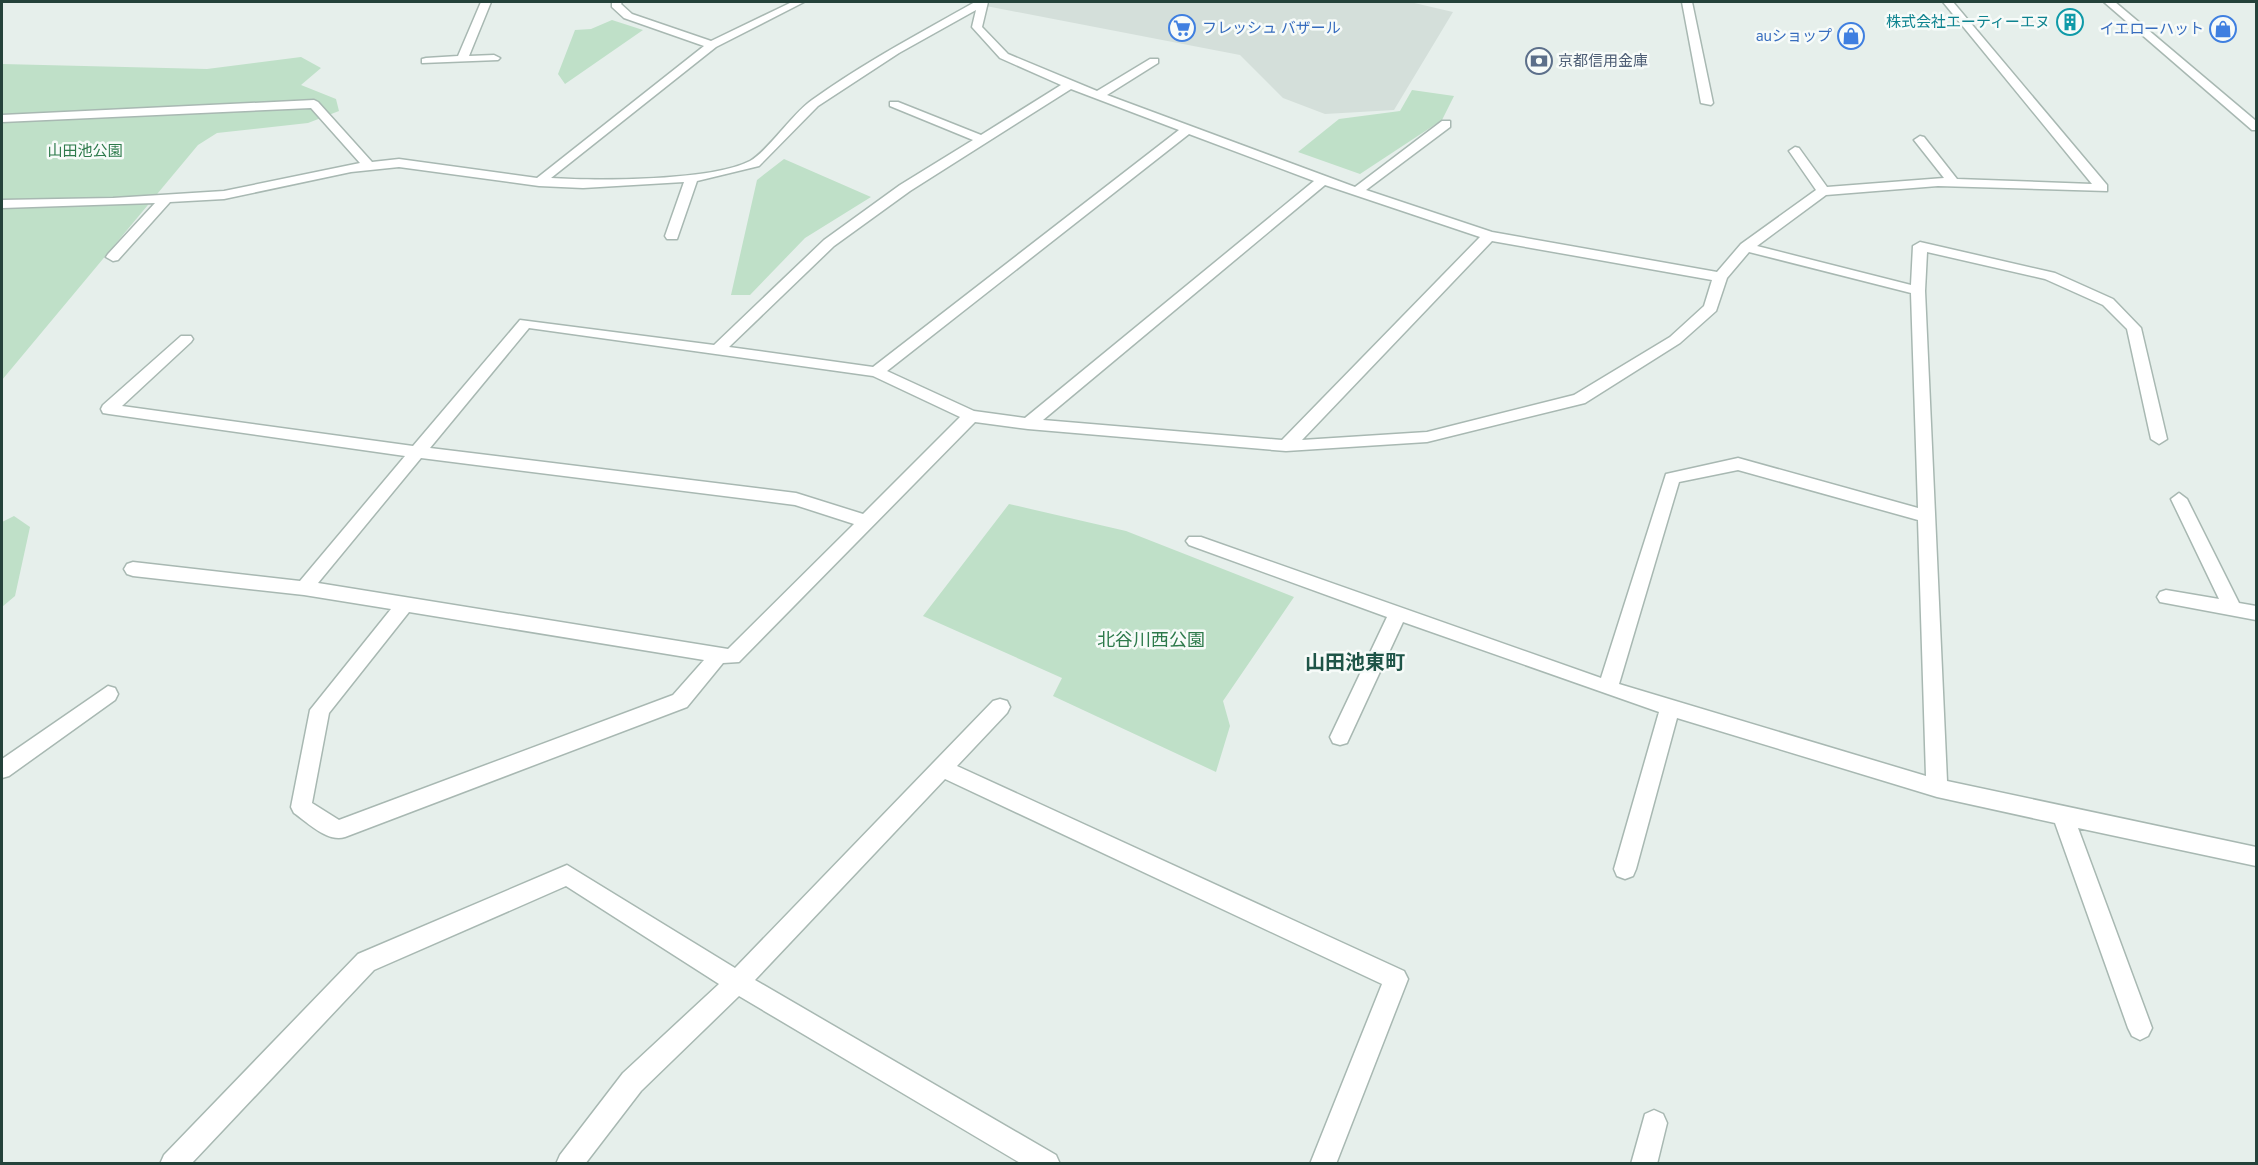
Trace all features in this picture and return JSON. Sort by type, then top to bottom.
[{"type":"street","points":[[462,59],[486,2]]},
{"type":"street","points":[[617,2],[616,5],[628,16],[712,45]]},
{"type":"street","points":[[539,182],[712,45],[799,2]]},
{"type":"street","points":[[983,2],[977,27],[1004,56],[1097,96],[1187,130],[1356,192],[1489,236],[1720,278]]},
{"type":"street","points":[[2,204],[224,195],[369,166],[399,164],[539,182],[583,184],[708,177],[755,163],[814,104],[895,51],[983,2]]},
{"type":"street","points":[[1687,2],[1707,104]]},
{"type":"street","points":[[304,588],[525,323],[718,348],[876,372],[971,416],[1029,424],[1286,446],[1427,436],[1579,399],[1675,340],[1711,308],[1720,278],[1746,247],[1823,191],[1954,183],[2102,188],[1948,2]]},
{"type":"street","points":[[2109,2],[2254,122]]},
{"type":"street","points":[[426,61],[494,58]]},
{"type":"street","points":[[1097,96],[1154,61]]},
{"type":"street","points":[[718,348],[829,243],[905,188],[1070,85]]},
{"type":"street","points":[[2,118],[314,104],[369,166]]},
{"type":"street","points":[[894,104],[982,140]]},
{"type":"street","points":[[1356,192],[1446,124]]},
{"type":"street","points":[[876,372],[1187,130]]},
{"type":"street","points":[[1920,140],[1954,183]]},
{"type":"street","points":[[1795,151],[1823,191]]},
{"type":"street","points":[[672,236],[692,178]]},
{"type":"street","points":[[1029,424],[1323,180]]},
{"type":"street","points":[[113,257],[167,198]]},
{"type":"street","points":[[1286,446],[1489,236]]},
{"type":"street","points":[[1938,789],[1918,291],[1920,246],[2050,276],[2108,302],[2134,328],[2159,439]]},
{"type":"street","points":[[1746,247],[1918,291]]},
{"type":"street","points":[[186,339],[109,409],[417,452],[796,499],[867,522]]},
{"type":"street","points":[[133,569],[304,588],[732,657],[971,416]]},
{"type":"street","points":[[1608,688],[1672,478],[1738,464],[1926,516]]},
{"type":"street","points":[[2179,499],[2232,608]]},
{"type":"street","points":[[1195,541],[1608,688],[1938,789],[2256,857]]},
{"type":"street","points":[[2166,597],[2256,613]]},
{"type":"street","points":[[405,604],[320,710],[301,807],[337,830],[680,701],[719,655]]},
{"type":"street","points":[[1340,737],[1398,613]]},
{"type":"street","points":[[2,770],[108,694]]},
{"type":"street","points":[[569,1164],[632,1082],[737,982],[1000,707]]},
{"type":"street","points":[[1625,869],[1670,707]]},
{"type":"street","points":[[942,768],[1396,979],[1323,1164]]},
{"type":"street","points":[[2063,816],[2140,1028]]},
{"type":"street","points":[[173,1164],[366,962],[567,874],[737,982],[1047,1164]]},
{"type":"street","points":[[1644,1164],[1654,1124]]},
{"type":"shaded area","points":[[992,2],[1410,2],[1453,12],[1394,110],[1325,114],[1283,98],[1240,55],[986,6]]},
{"type":"green space","points":[[612,20],[643,30],[565,84],[558,74],[575,30],[591,29]]},
{"type":"green space","name":"山田池公園","points":[[301,57],[321,68],[301,85],[336,99],[339,111],[308,123],[217,133],[198,145],[2,380],[2,64],[207,69]]},
{"type":"green space","points":[[1412,90],[1454,96],[1442,120],[1360,174],[1298,152],[1339,119],[1400,111]]},
{"type":"green space","points":[[784,159],[871,197],[805,238],[750,295],[731,295],[757,180]]},
{"type":"green space","name":"北谷川西公園","points":[[1009,504],[1126,531],[1294,597],[1223,701],[1230,726],[1216,772],[1053,696],[1062,678],[923,616]]},
{"type":"green space","points":[[14,516],[30,527],[15,596],[2,607],[2,522]]},
{"type":"place","name":"株式会社エーティーエヌ","points":[[2070,22]]},
{"type":"place","name":"フレッシュ バザール","points":[[1182,28]]},
{"type":"place","name":"イエローハット","points":[[2223,29]]},
{"type":"place","name":"auショップ","points":[[1851,36]]},
{"type":"place","name":"京都信用金庫","points":[[1539,61]]},
{"type":"district","name":"山田池東町","points":[[1355,662]]}]
